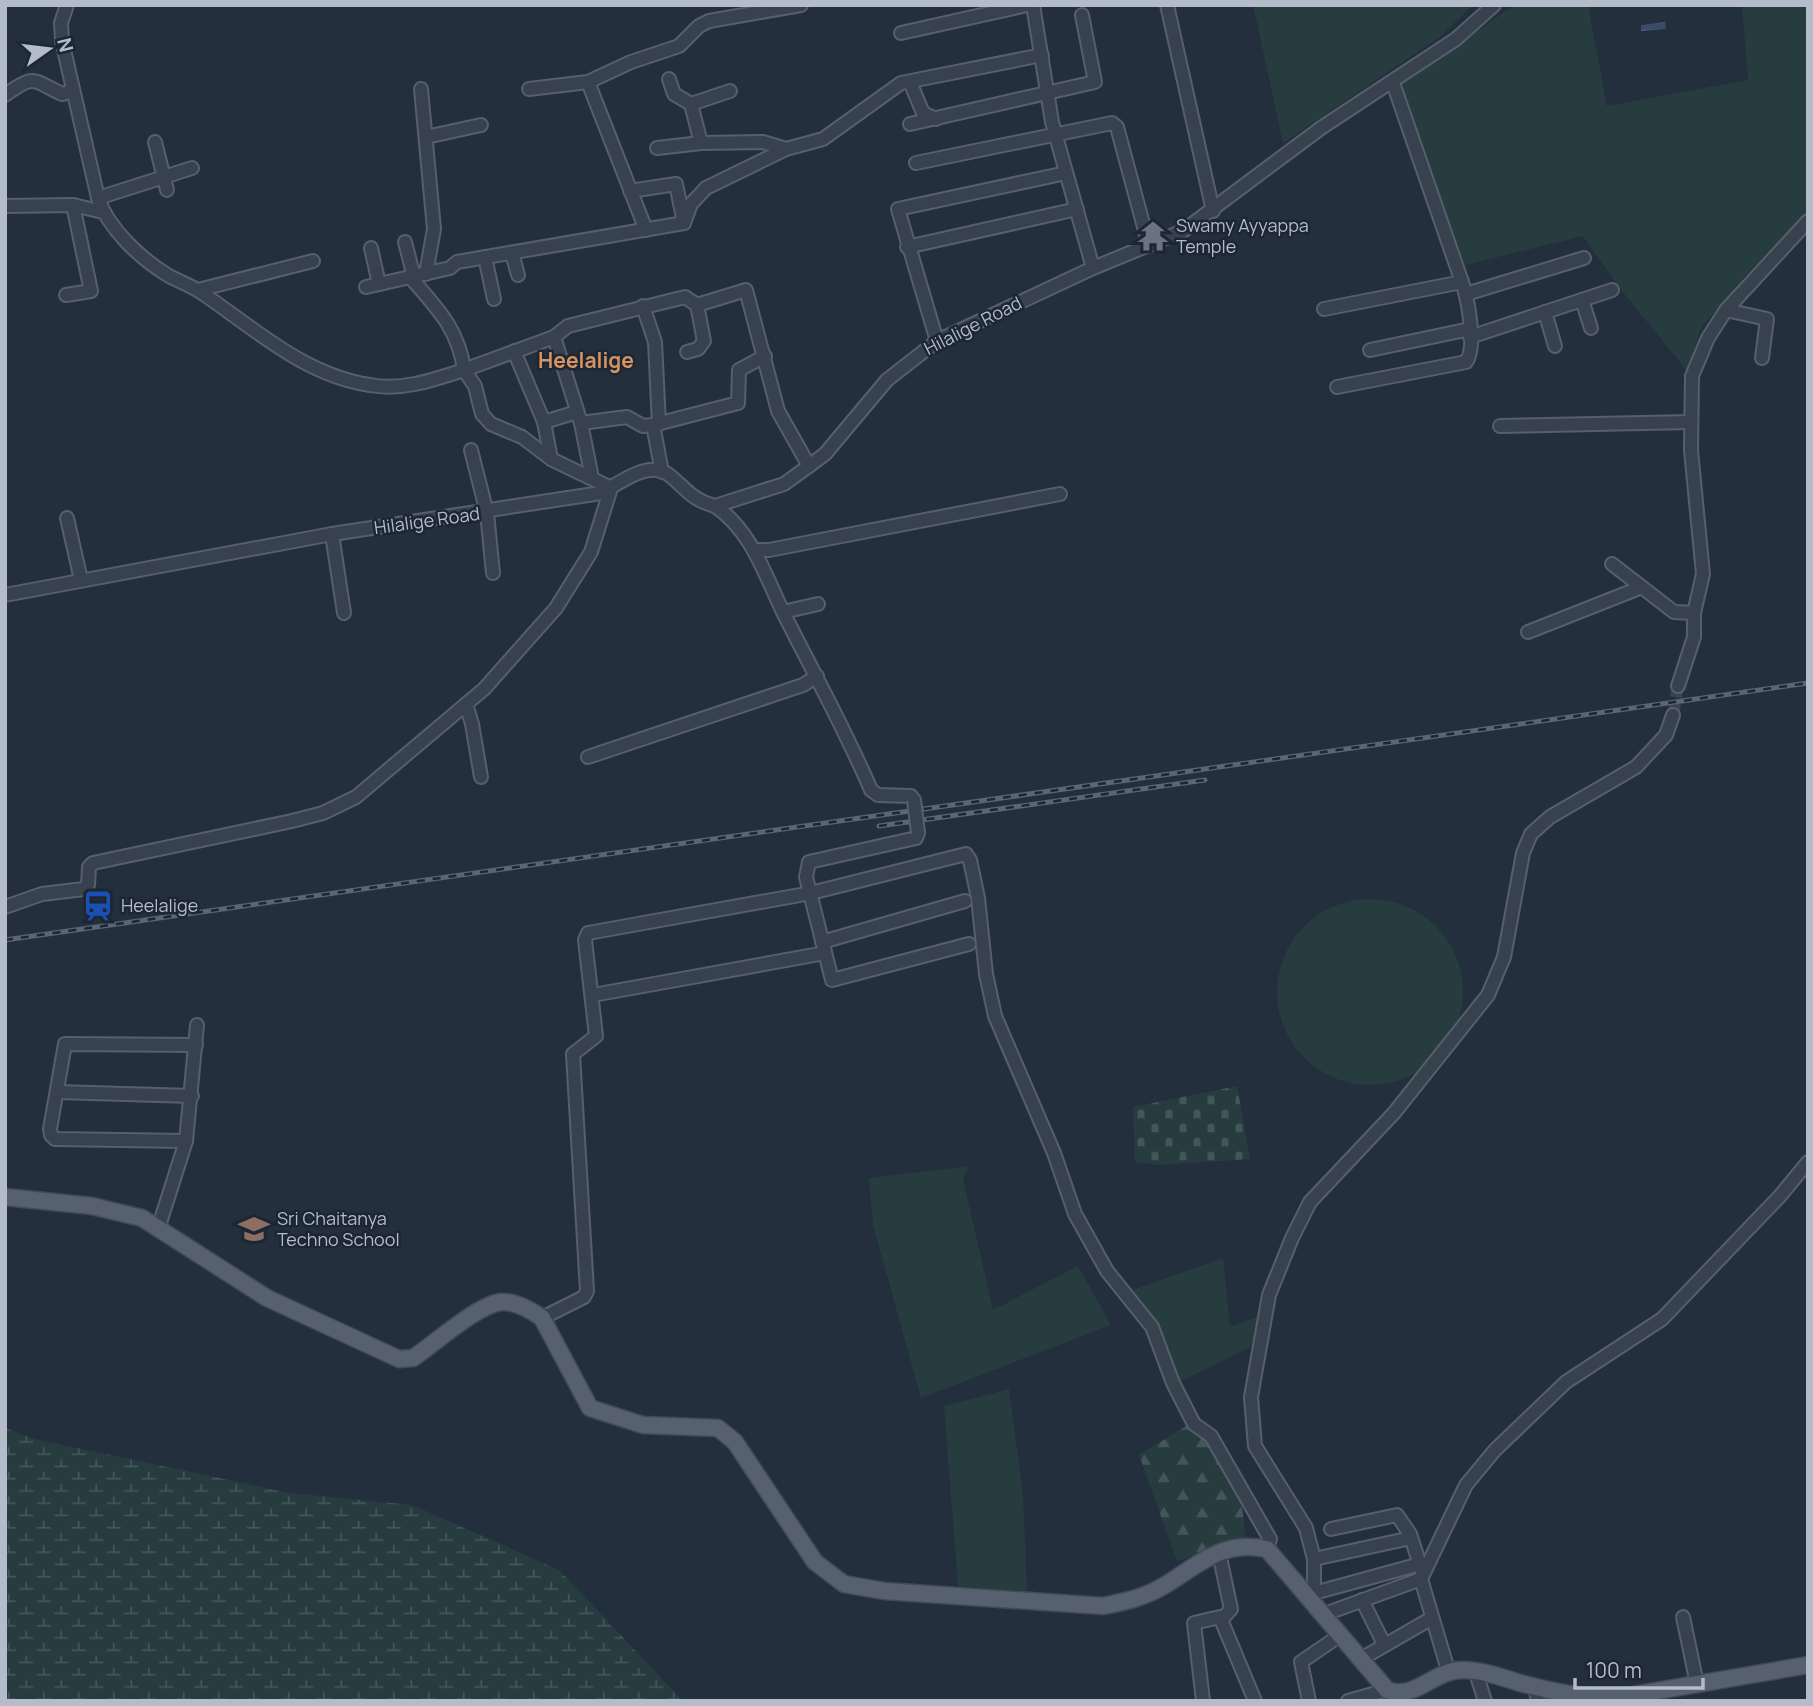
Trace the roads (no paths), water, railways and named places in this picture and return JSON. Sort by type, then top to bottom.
[{"type":"main road","points":[[5,1197],[92,1206],[142,1218],[267,1298],[399,1359],[413,1359],[484,1308],[502,1302],[531,1310],[542,1318],[590,1408],[643,1425],[718,1428],[735,1442],[815,1562],[844,1584],[884,1591],[1103,1606],[1135,1600],[1219,1553],[1251,1545],[1268,1549],[1387,1690],[1410,1697],[1448,1670],[1475,1670],[1536,1694],[1612,1699],[1808,1665]]},
{"type":"street","points":[[529,89],[588,82],[631,62],[679,46],[709,21],[801,5]]},
{"type":"street","points":[[901,33],[1027,5]]},
{"type":"street","points":[[1033,5],[1055,134],[1093,268]]},
{"type":"street","points":[[1167,5],[1213,211]]},
{"type":"street","name":"Hilalige Road","points":[[715,506],[784,484],[809,466],[825,454],[887,380],[937,341],[1093,268],[1183,232],[1321,128],[1394,83],[1456,39],[1494,5]]},
{"type":"street","points":[[62,6],[62,41],[103,212],[121,235],[157,268],[198,290],[255,334],[302,362],[369,385],[405,387],[464,370],[554,337],[568,326],[685,297],[697,305],[704,341],[698,349],[687,352]]},
{"type":"street","points":[[911,124],[1048,95],[1096,80],[1082,15]]},
{"type":"street","points":[[684,223],[691,204],[706,188],[786,149],[823,139],[901,83],[1042,55]]},
{"type":"street","points":[[5,95],[27,80],[37,79],[62,94],[72,91]]},
{"type":"street","points":[[669,79],[674,94],[691,104],[701,142]]},
{"type":"street","points":[[588,82],[646,230]]},
{"type":"street","points":[[909,82],[923,113],[936,119]]},
{"type":"street","points":[[1337,387],[1466,362],[1470,356],[1464,288],[1394,83]]},
{"type":"street","points":[[417,276],[434,229],[421,89]]},
{"type":"street","points":[[691,104],[730,91]]},
{"type":"street","points":[[916,163],[1107,123],[1117,128],[1149,246]]},
{"type":"street","points":[[426,137],[481,125]]},
{"type":"street","points":[[155,142],[167,190]]},
{"type":"street","points":[[657,148],[701,142],[763,142],[786,149]]},
{"type":"street","points":[[98,198],[192,168]]},
{"type":"street","points":[[937,341],[896,212],[900,207],[1066,173]]},
{"type":"street","points":[[630,191],[676,184],[684,223]]},
{"type":"street","points":[[5,206],[73,205],[103,212]]},
{"type":"street","points":[[66,295],[91,291],[73,205]]},
{"type":"street","points":[[907,247],[1077,209]]},
{"type":"street","points":[[1678,686],[1694,637],[1694,613],[1703,574],[1690,422],[1692,376],[1707,338],[1726,310],[1808,221]]},
{"type":"street","points":[[371,248],[373,286],[450,268],[457,262],[684,223]]},
{"type":"street","points":[[5,907],[42,894],[85,888],[93,863],[270,827],[343,805],[386,774],[484,689],[556,608],[591,552],[611,488],[551,459],[522,437],[491,424],[482,414],[475,386],[464,370],[461,345],[417,276],[405,242]]},
{"type":"street","points":[[512,253],[518,275]]},
{"type":"street","points":[[485,257],[494,299]]},
{"type":"street","points":[[1324,309],[1464,288],[1584,258]]},
{"type":"street","points":[[198,290],[313,261]]},
{"type":"street","points":[[697,305],[746,290],[778,411],[809,466]]},
{"type":"street","points":[[1370,350],[1470,333],[1612,290]]},
{"type":"street","points":[[1582,300],[1591,328]]},
{"type":"street","points":[[643,306],[655,342],[656,425],[662,472],[681,489],[730,516],[754,550],[849,738],[870,790],[878,795],[911,796],[915,800],[918,833],[916,838],[809,862],[805,870],[832,980],[969,944]]},
{"type":"street","points":[[1726,310],[1767,319],[1762,358]]},
{"type":"street","points":[[1545,312],[1555,346]]},
{"type":"street","points":[[554,337],[579,417],[592,478]]},
{"type":"street","points":[[514,351],[544,422],[551,459]]},
{"type":"street","points":[[544,422],[579,417],[627,417],[643,426],[656,425],[738,403],[739,370],[743,365],[765,356]]},
{"type":"street","points":[[1500,426],[1690,422]]},
{"type":"street","points":[[471,450],[487,513],[493,573]]},
{"type":"street","name":"Hilalige Road","points":[[5,594],[332,534],[487,513],[601,493],[649,470],[662,472]]},
{"type":"street","points":[[754,550],[769,550],[1060,494]]},
{"type":"street","points":[[67,518],[82,580]]},
{"type":"street","points":[[332,534],[344,613]]},
{"type":"street","points":[[1612,564],[1674,612],[1694,613]]},
{"type":"street","points":[[1528,632],[1642,587]]},
{"type":"street","points":[[783,612],[818,604]]},
{"type":"street","points":[[588,757],[803,685],[817,676]]},
{"type":"street","points":[[466,704],[481,777]]},
{"type":"street","points":[[1317,1605],[1314,1559],[1306,1528],[1255,1446],[1251,1398],[1269,1295],[1310,1202],[1394,1113],[1488,995],[1504,957],[1523,853],[1531,834],[1550,817],[1636,767],[1666,735],[1673,715]]},
{"type":"street","points":[[542,1318],[587,1294],[573,1054],[596,1036],[585,940],[588,933],[811,893],[963,853],[969,856],[995,1016],[1054,1153],[1075,1214],[1107,1271],[1152,1327],[1194,1424],[1211,1436],[1270,1539],[1268,1549]]},
{"type":"street","points":[[593,995],[823,948],[965,901]]},
{"type":"street","points":[[158,1229],[186,1141],[197,1025]]},
{"type":"street","points":[[186,1141],[55,1139],[50,1129],[65,1044],[196,1045]]},
{"type":"street","points":[[57,1092],[192,1096]]},
{"type":"street","points":[[1317,1605],[1362,1600],[1422,1572],[1466,1485],[1495,1450],[1566,1382],[1662,1320],[1780,1196],[1808,1162]]},
{"type":"street","points":[[1331,1529],[1391,1514],[1402,1519],[1422,1572],[1432,1618],[1448,1670]]},
{"type":"street","points":[[1314,1559],[1411,1538]]},
{"type":"street","points":[[1203,1701],[1194,1623],[1223,1618],[1231,1609],[1219,1553]]},
{"type":"street","points":[[1317,1605],[1422,1572]]},
{"type":"street","points":[[1362,1600],[1384,1644]]},
{"type":"street","points":[[1683,1617],[1696,1684]]},
{"type":"street","points":[[1223,1618],[1255,1701]]},
{"type":"street","points":[[1361,1659],[1432,1618]]},
{"type":"street","points":[[1309,1701],[1301,1662],[1339,1636]]},
{"type":"street","points":[[1475,1670],[1485,1701]]},
{"type":"street","points":[[1348,1701],[1387,1690]]},
{"type":"water","points":[[1665,22],[1666,29],[1641,31],[1641,25]]},
{"type":"tunnel","points":[[1673,715],[1678,686]]},
{"type":"railway","points":[[5,940],[1808,683]]},
{"type":"railway","points":[[879,826],[1205,780]]},
{"type":"place","name":"Swamy Ayyappa Temple","points":[[1153,236]]},
{"type":"place","name":"Heelalige","points":[[98,906]]},
{"type":"place","name":"Sri Chaitanya Techno School","points":[[254,1229]]},
{"type":"district","name":"Heelalige","points":[[586,361]]}]
